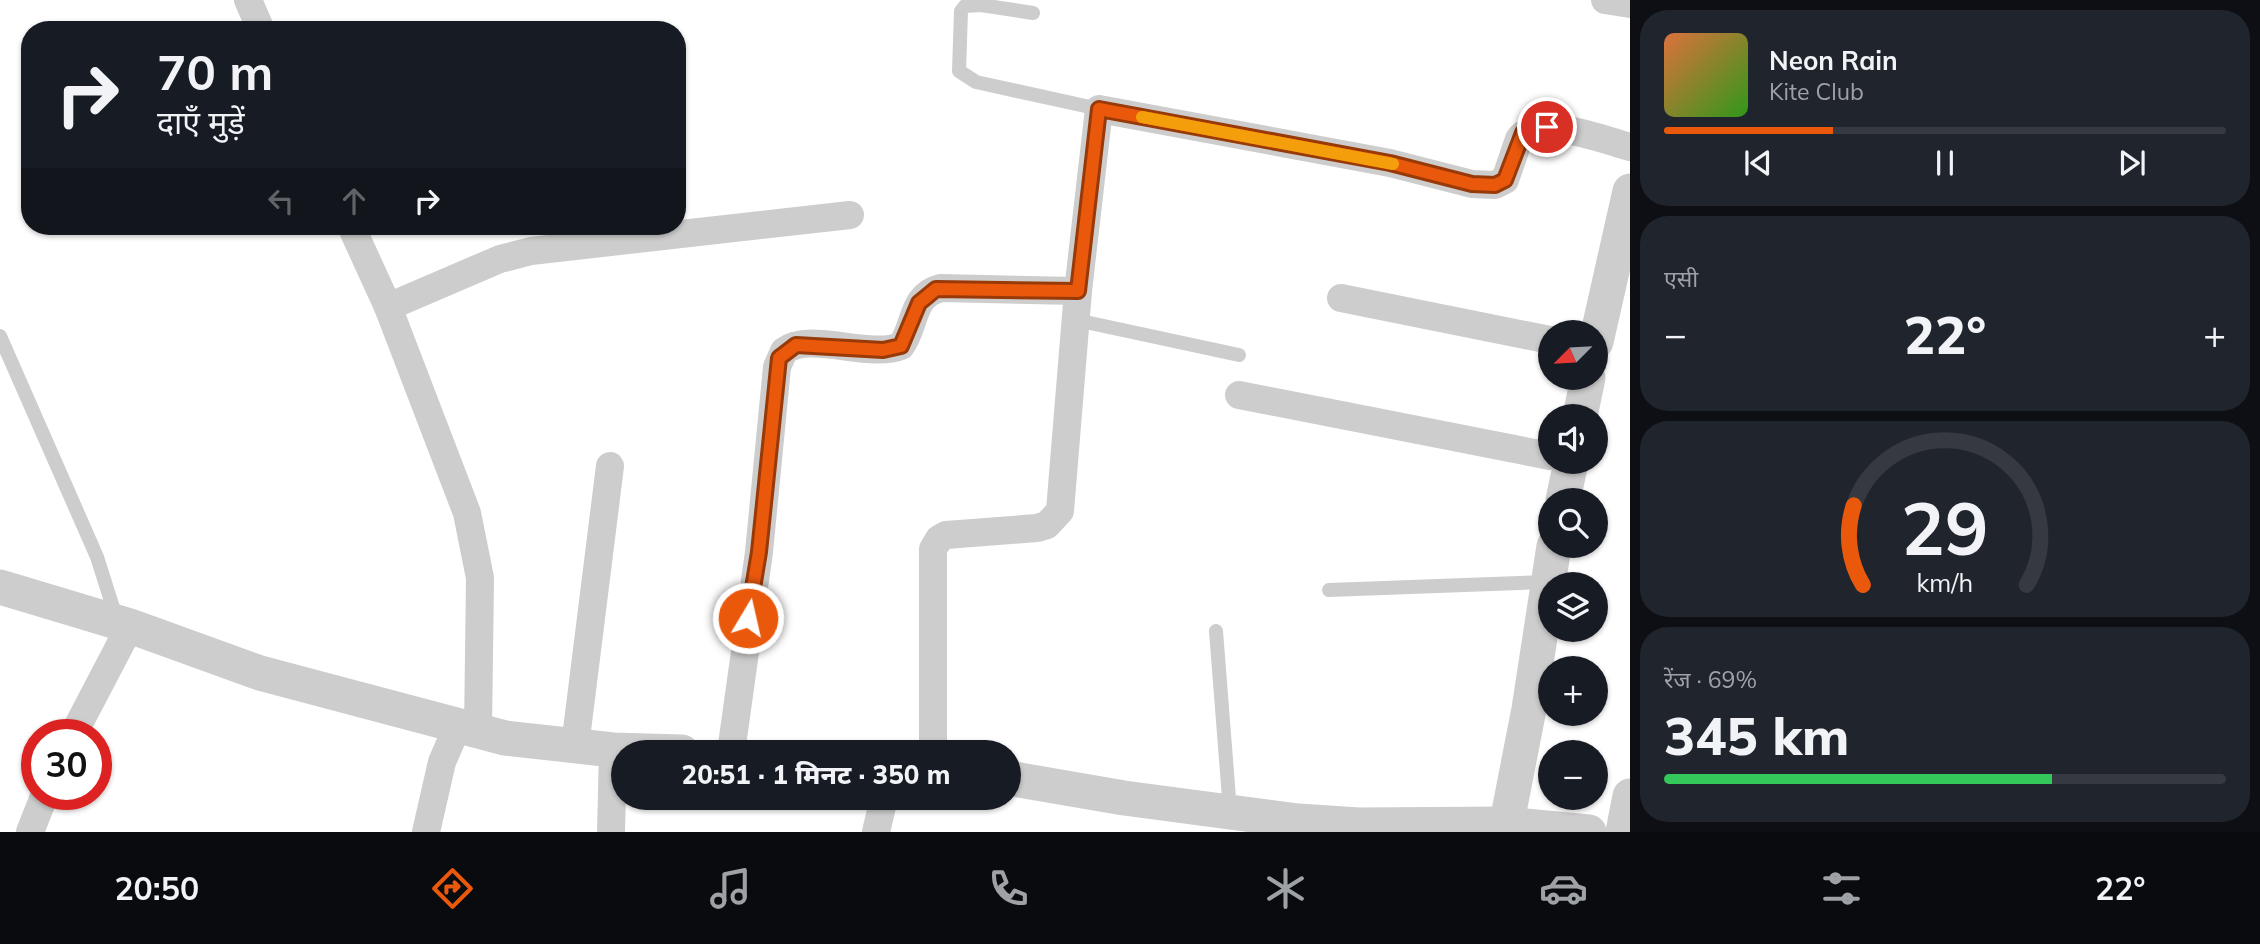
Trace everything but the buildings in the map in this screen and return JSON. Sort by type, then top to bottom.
[{"type":"street","points":[[248,0],[257,21]]},
{"type":"street","points":[[1605,0],[1630,4]]},
{"type":"street","points":[[933,740],[933,550],[939,539],[946,535],[1027,530],[1047,525],[1060,511],[1078,291],[1099,109],[1390,163],[1486,186],[1505,180],[1519,139],[1528,130],[1559,129],[1630,147]]},
{"type":"street","points":[[1601,320],[1630,191]]},
{"type":"street","points":[[686,234],[850,215]]},
{"type":"street","points":[[355,235],[442,444],[474,540],[481,597],[468,727],[442,762],[426,832]]},
{"type":"street","points":[[387,307],[500,259],[531,251],[673,235]]},
{"type":"street","points":[[733,740],[759,552],[777,367],[784,351],[803,344],[883,350],[901,346],[919,303],[929,292],[941,288],[1078,291]]},
{"type":"street","points":[[1341,298],[1538,338]]},
{"type":"street","points":[[1239,395],[1538,454]]},
{"type":"street","points":[[575,746],[610,466]]},
{"type":"street","points":[[0,587],[124,624],[260,673],[505,738],[611,750]]},
{"type":"street","points":[[80,719],[124,624]]},
{"type":"street","points":[[1505,828],[1529,709],[1538,642]]},
{"type":"street","points":[[1021,780],[1241,820],[1590,832]]},
{"type":"street","points":[[1623,832],[1630,796]]},
{"type":"street","points":[[30,832],[39,810]]},
{"type":"street","points":[[611,832],[612,810]]},
{"type":"street","points":[[876,832],[881,810]]},
{"type":"lane","points":[[1033,13],[981,5],[965,6],[961,11],[959,71],[976,82],[1099,109]]},
{"type":"lane","points":[[1076,320],[1239,355]]},
{"type":"lane","points":[[0,335],[124,624]]},
{"type":"lane","points":[[1329,590],[1538,582]]},
{"type":"lane","points":[[1216,631],[1241,820]]},
{"type":"slow traffic","points":[[1142,117],[1393,164]]},
{"type":"route","points":[[748,618],[759,552],[779,358],[788,348],[803,344],[883,350],[901,346],[906,340],[919,303],[924,296],[936,289],[1078,291],[1099,109],[1390,163],[1486,186],[1505,180],[1523,133],[1547,127]]}]
